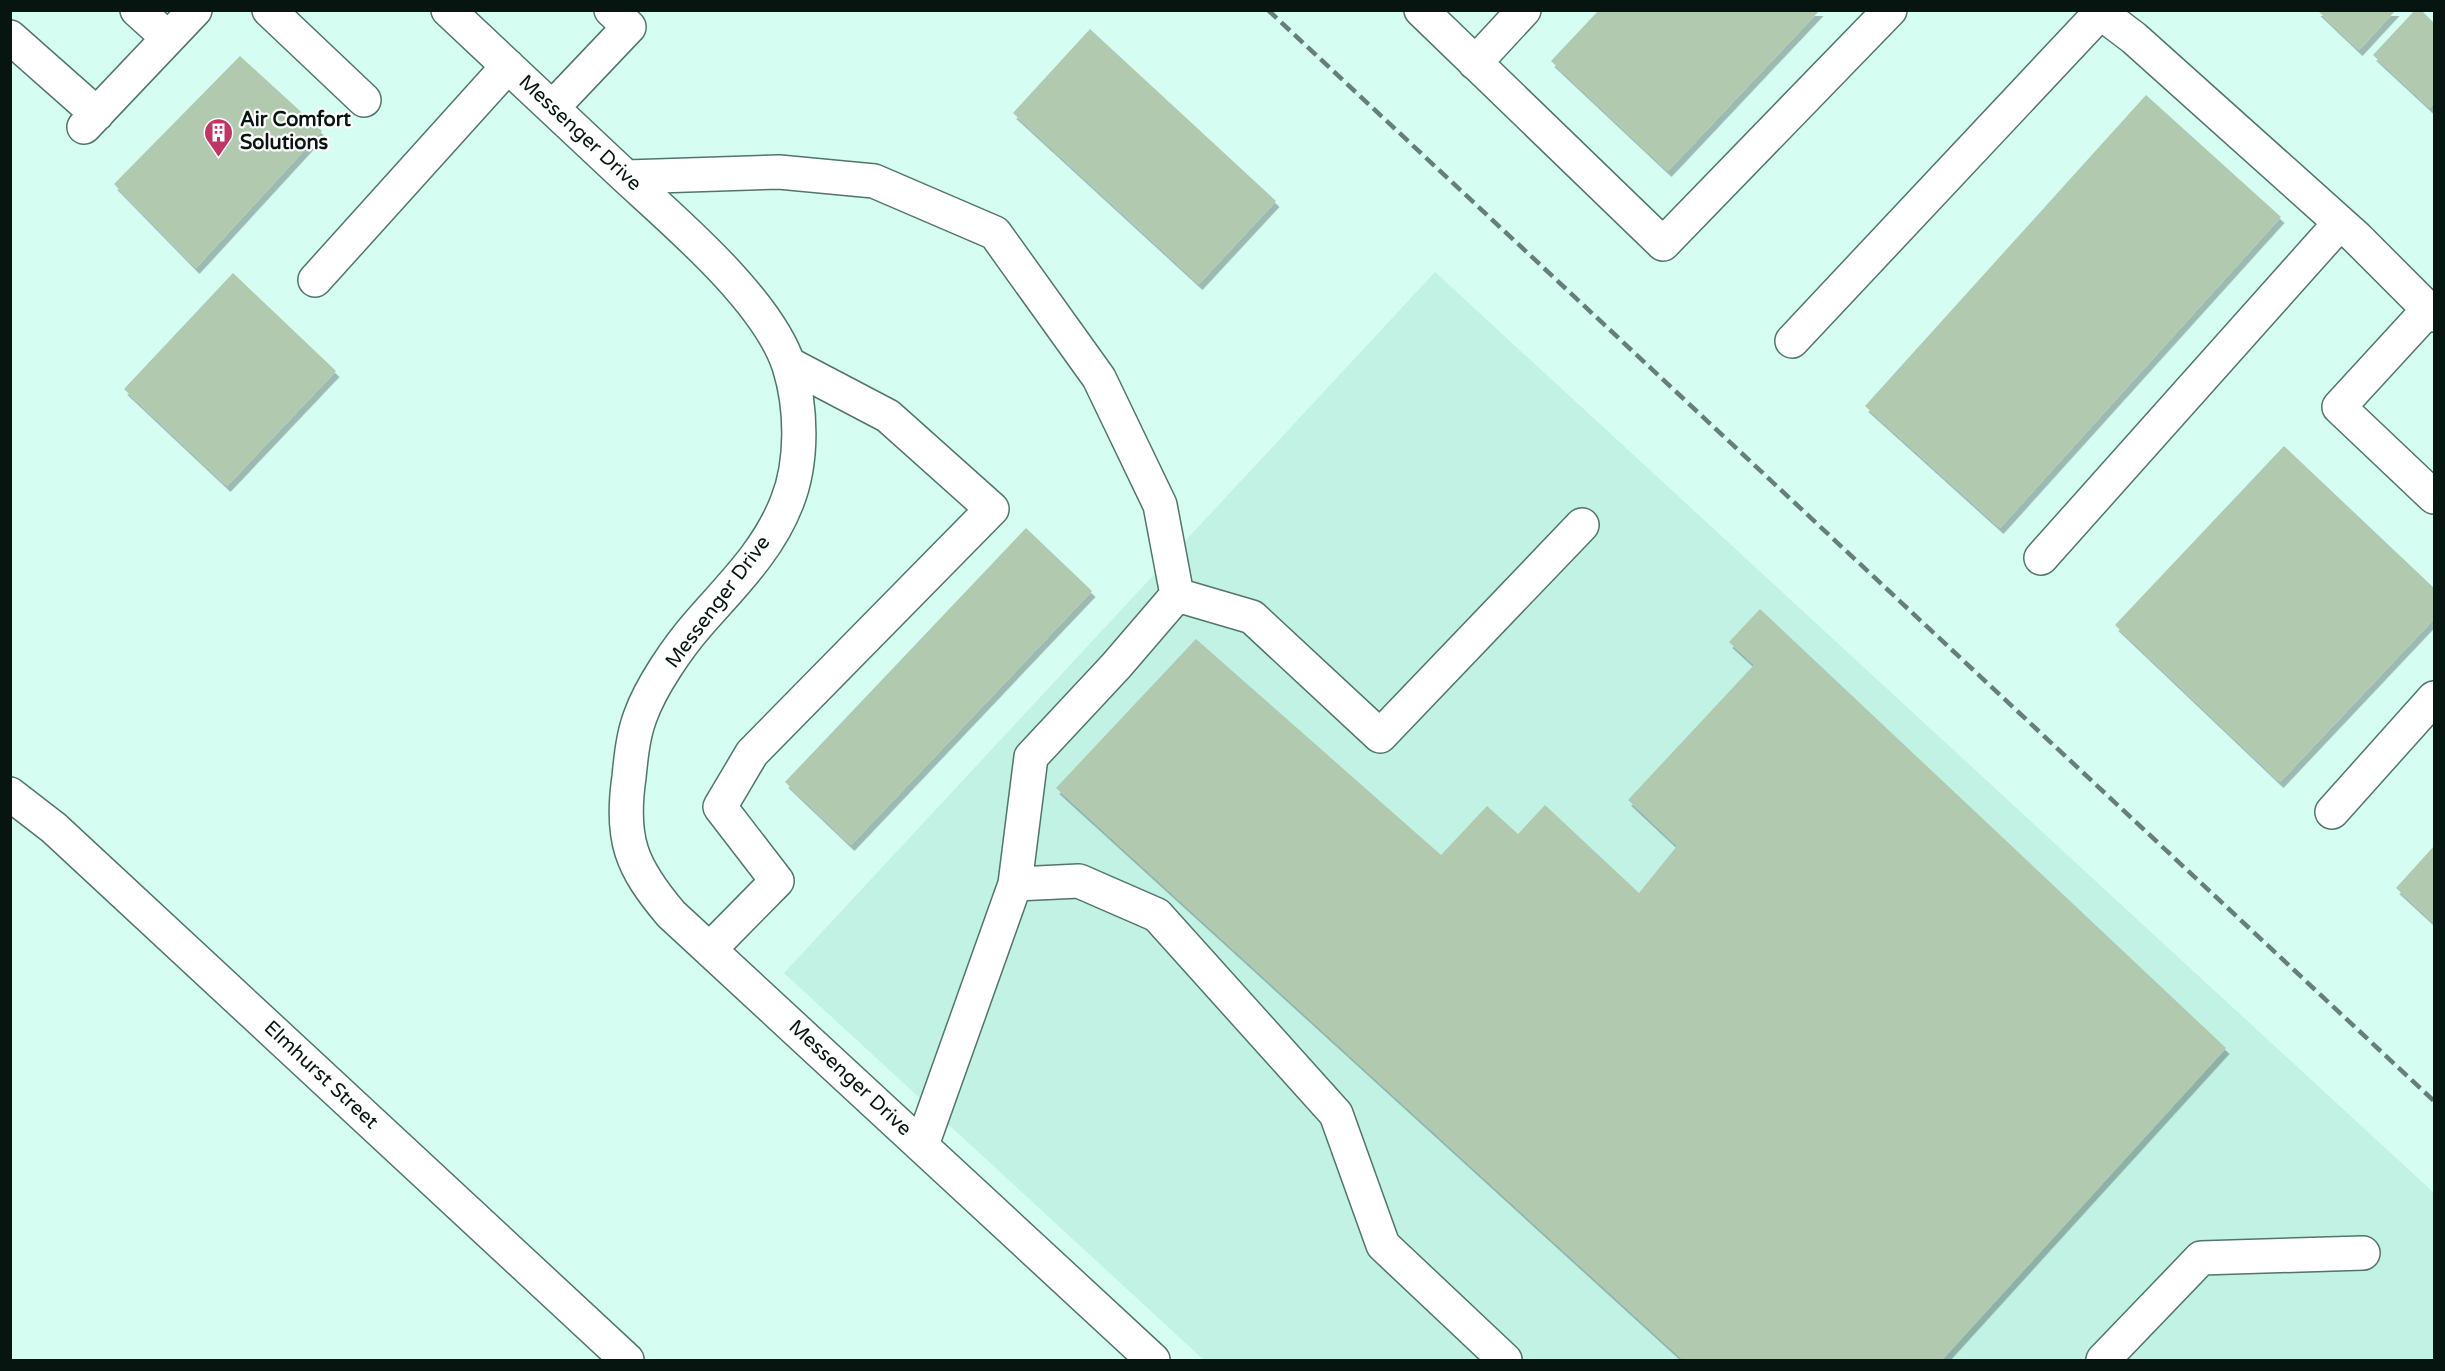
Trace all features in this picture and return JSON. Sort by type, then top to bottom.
[{"type":"street","points":[[138,10],[168,38]]},
{"type":"street","points":[[10,37],[91,120],[195,10]]},
{"type":"street","points":[[269,10],[364,100]]},
{"type":"street","name":"Messenger Drive","points":[[448,10],[697,243],[738,287],[769,326],[789,364],[801,435],[788,501],[755,561],[696,625],[655,686],[640,716],[632,752],[626,819],[628,840],[636,867],[671,914],[1153,1360]]},
{"type":"street","points":[[553,107],[629,27],[611,10]]},
{"type":"street","points":[[1421,10],[1663,244],[1890,10]]},
{"type":"street","points":[[1475,63],[1524,10]]},
{"type":"street","points":[[1792,340],[2098,12],[2134,38],[2340,223],[2432,312],[2339,408],[2434,497]]},
{"type":"street","points":[[315,280],[508,66]]},
{"type":"street","points":[[627,177],[779,172],[874,181],[995,233],[1099,378],[1160,505],[1177,595]]},
{"type":"street","points":[[2041,558],[2340,223]]},
{"type":"street","points":[[710,949],[777,881],[720,807],[752,753],[992,509],[888,416],[789,364]]},
{"type":"street","points":[[1177,595],[1252,617],[1380,736],[1582,525]]},
{"type":"street","points":[[922,1145],[1015,884],[1031,757],[1116,666],[1177,595]]},
{"type":"street","points":[[2332,812],[2434,698]]},
{"type":"street","name":"Elmhurst Street","points":[[10,794],[54,828],[627,1360]]},
{"type":"street","points":[[1015,884],[1079,881],[1157,915],[1336,1114],[1383,1245],[1505,1360]]},
{"type":"street","points":[[2103,1360],[2201,1258],[2363,1253]]},
{"type":"shaded area","points":[[1435,272],[2434,1193],[2434,1360],[1204,1360],[784,973]]},
{"type":"building","points":[[1599,10],[1820,10],[1668,171],[1551,61]]},
{"type":"building","points":[[2317,10],[2396,10],[2359,50]]},
{"type":"building","points":[[2415,10],[2421,10],[2434,23],[2434,102],[2430,108],[2373,55]]},
{"type":"building","points":[[1090,29],[1276,201],[1199,284],[1013,113]]},
{"type":"building","name":"Air Comfort Solutions","points":[[240,56],[322,131],[196,268],[114,184]]},
{"type":"building","points":[[2146,95],[2281,217],[2000,528],[1865,406]]},
{"type":"building","points":[[233,273],[336,371],[227,486],[124,389]]},
{"type":"building","points":[[2284,446],[2434,588],[2434,619],[2280,782],[2115,625]]},
{"type":"building","points":[[1026,528],[1092,591],[851,845],[785,782]]},
{"type":"building","points":[[1760,609],[2226,1048],[1942,1360],[1683,1360],[1056,788],[1196,639],[1441,855],[1487,806],[1518,834],[1545,805],[1639,893],[1677,846],[1628,800],[1754,665],[1729,642]]},
{"type":"building","points":[[2434,846],[2434,923],[2396,888]]},
{"type":"railway","points":[[1268,10],[2434,1101]]},
{"type":"place","name":"Air Comfort Solutions","points":[[219,158]]}]
